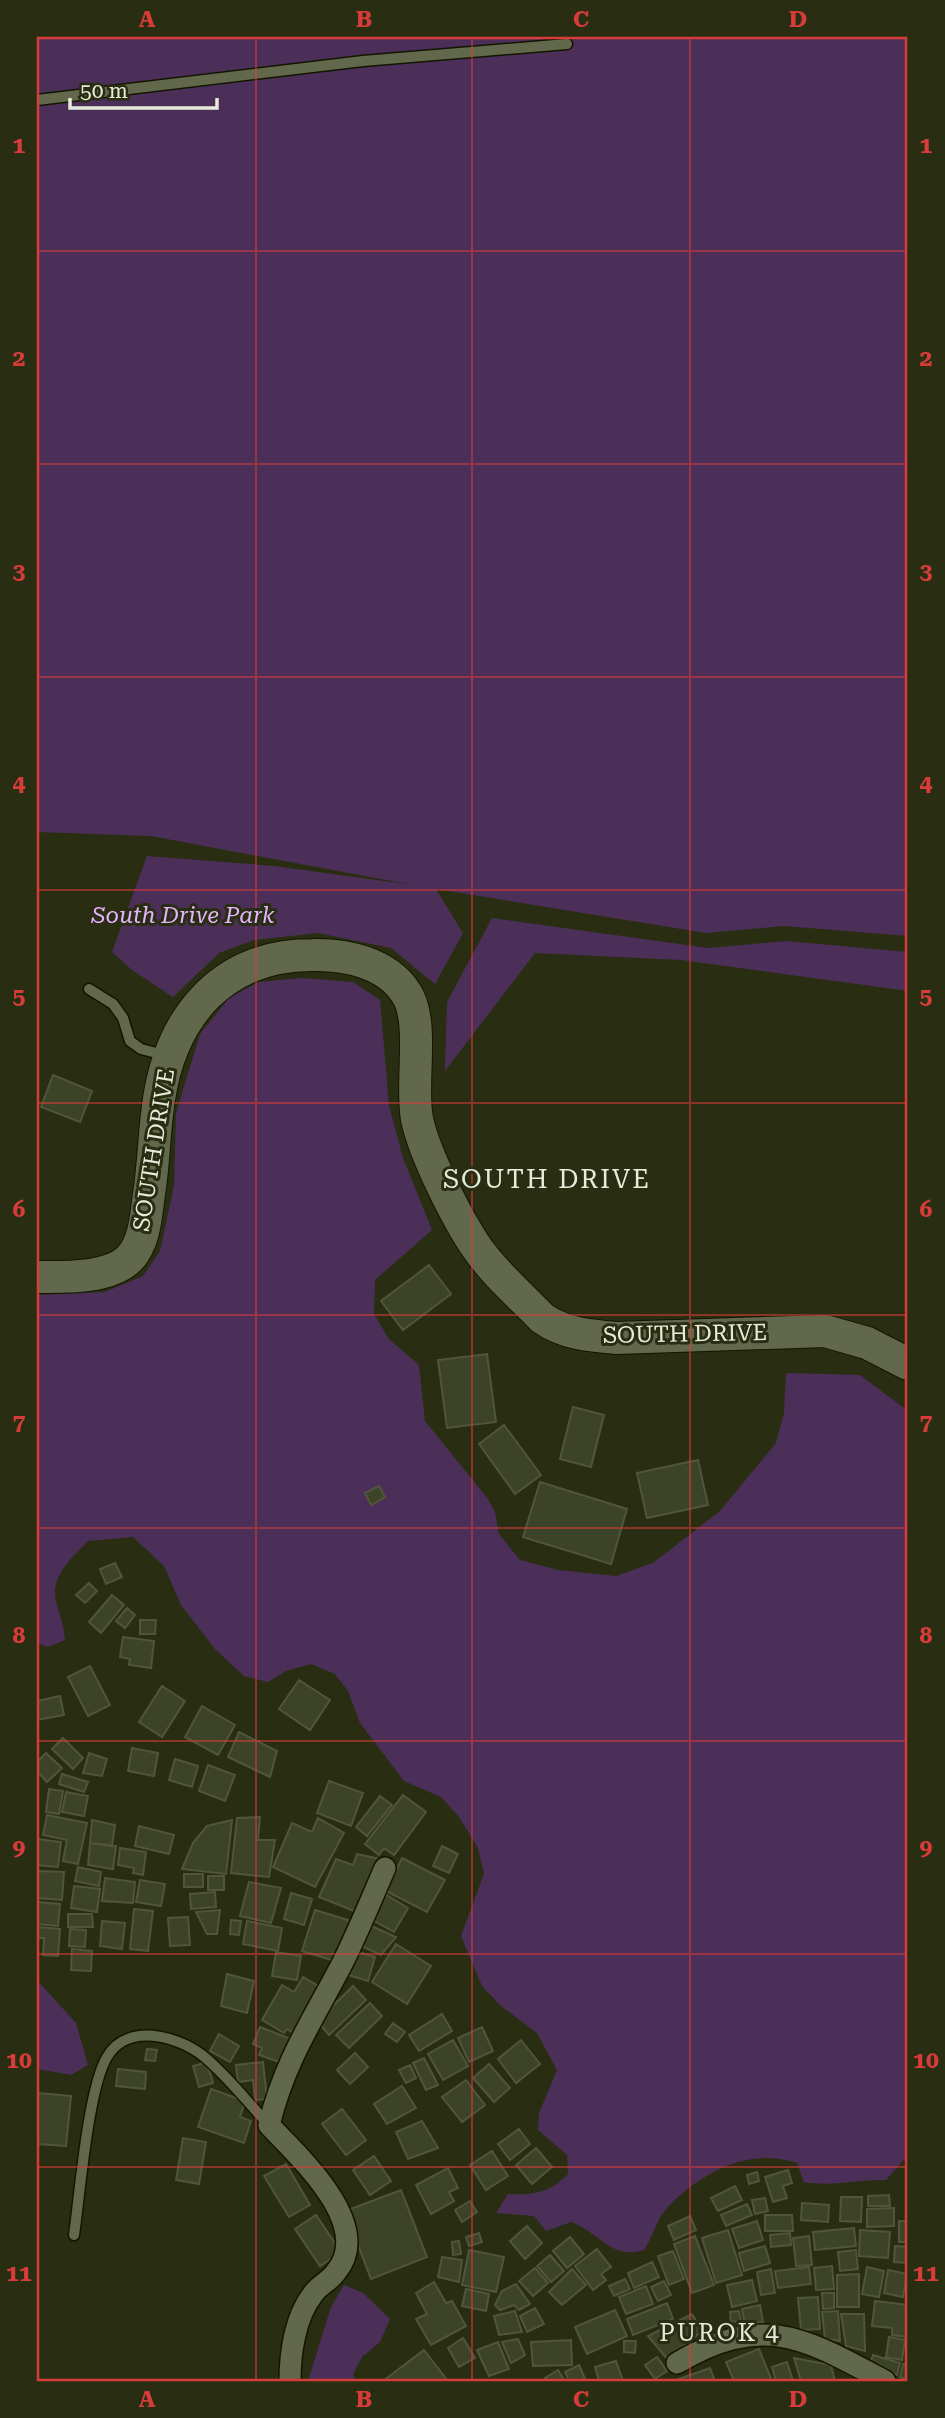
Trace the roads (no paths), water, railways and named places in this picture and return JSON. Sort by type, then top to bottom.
[{"type":"main road","name":"SOUTH DRIVE","points":[[37,1277],[101,1272],[127,1261],[138,1246],[148,1207],[159,1099],[168,1056],[188,1018],[208,994],[230,976],[254,964],[309,954],[340,955],[387,971],[409,996],[414,1016],[417,1119],[438,1173],[477,1248],[542,1318],[555,1327],[604,1337],[825,1331],[867,1343],[908,1364]]},
{"type":"street","points":[[290,2381],[293,2349],[304,2307],[321,2285],[336,2273],[343,2261],[349,2238],[327,2191],[269,2124],[283,2073],[342,1964],[385,1868]]},
{"type":"street","points":[[677,2364],[702,2349],[754,2335],[791,2336],[824,2349],[885,2381]]},
{"type":"lane","points":[[37,100],[363,61],[567,44]]},
{"type":"lane","points":[[89,989],[113,1004],[123,1018],[130,1041],[141,1049],[168,1056]]},
{"type":"lane","points":[[74,2235],[97,2084],[107,2057],[126,2040],[154,2036],[185,2044],[219,2070],[269,2124]]},
{"type":"district","name":"SOUTH DRIVE","points":[[547,1179]]},
{"type":"district","name":"PUROK 4","points":[[720,2333]]},
{"type":"park label","name":"South Drive Park","points":[[183,915]]}]
